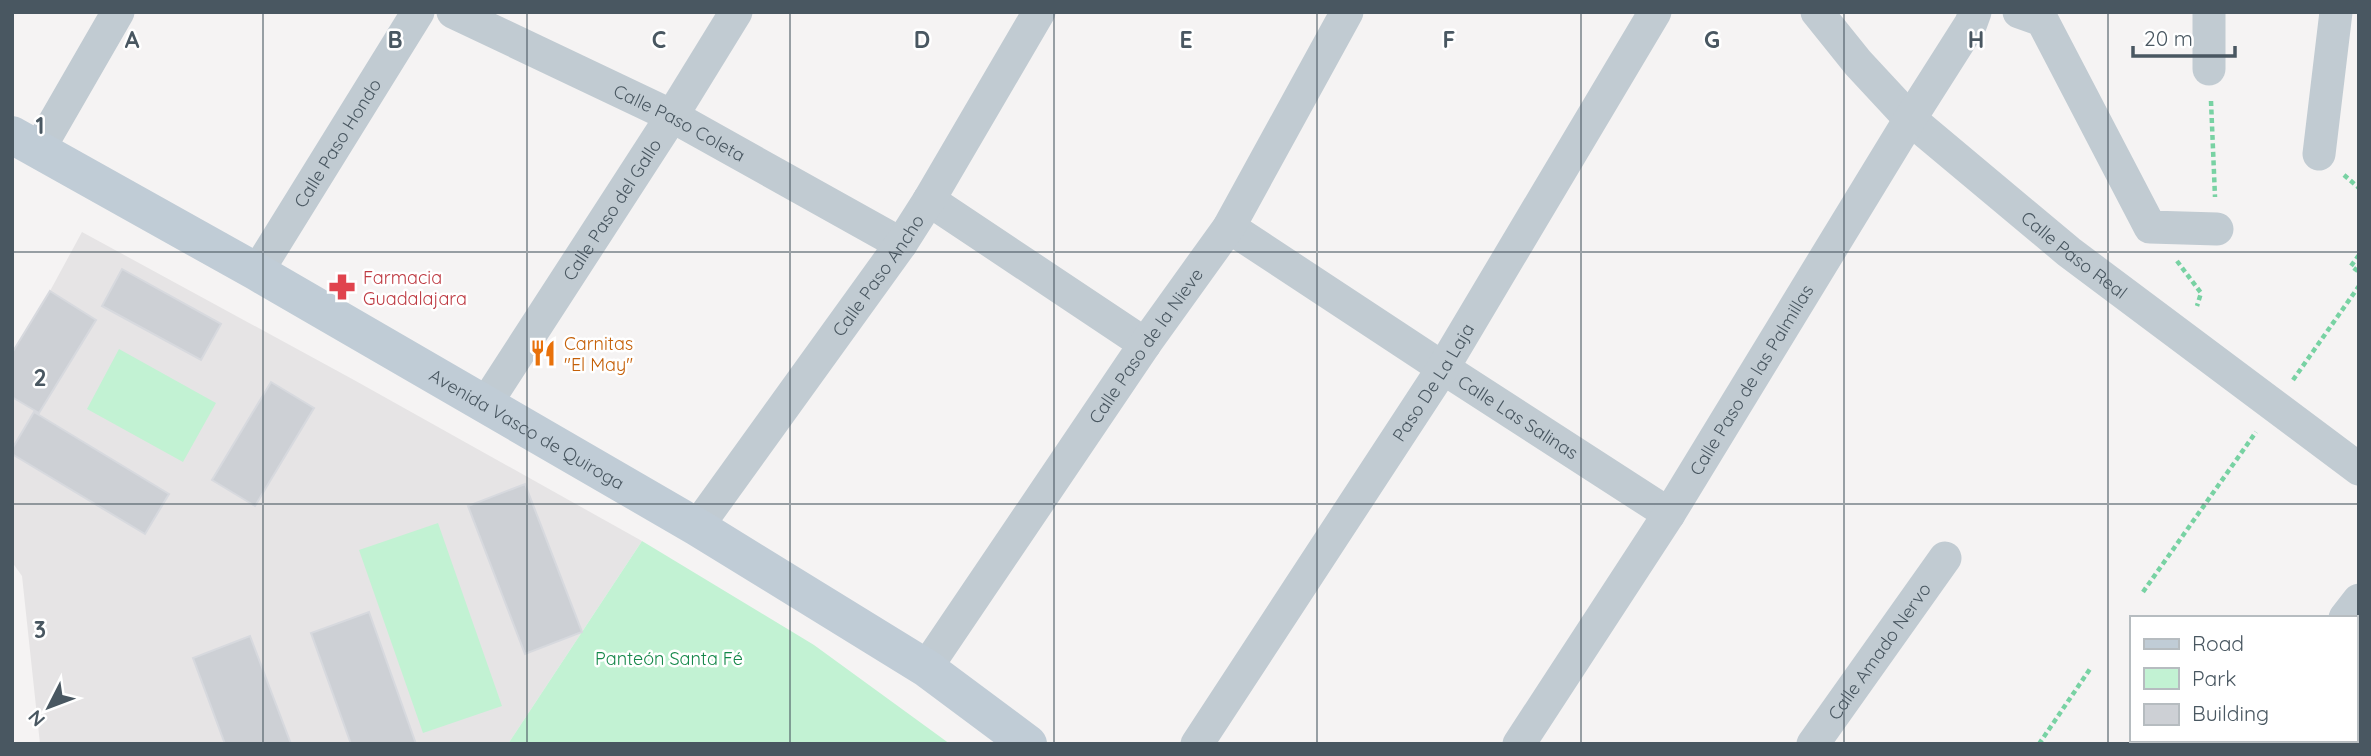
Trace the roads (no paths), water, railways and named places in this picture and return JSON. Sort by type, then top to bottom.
[{"type":"main road","name":"Avenida Vasco de Quiroga","points":[[26,142],[698,527],[926,668],[1028,744]]},
{"type":"street","points":[[26,142],[118,12]]},
{"type":"street","name":"Calle Paso Hondo","points":[[257,272],[418,12]]},
{"type":"street","name":"Calle Paso Coleta","points":[[453,12],[672,116],[901,244]]},
{"type":"street","name":"Calle Paso del Gallo","points":[[485,405],[736,12]]},
{"type":"street","name":"Calle Paso Ancho","points":[[698,527],[901,244],[1040,12]]},
{"type":"street","name":"Calle Paso de la Nieve","points":[[926,668],[1145,344],[1229,227],[1348,12]]},
{"type":"street","name":"Paso De La Laja","points":[[1197,744],[1443,368],[1655,12]]},
{"type":"street","name":"Calle Paso Real","points":[[1817,12],[1858,63],[1910,119],[2069,252],[2359,469]]},
{"type":"street","name":"Calle Paso de las Palmillas","points":[[1519,744],[1669,514],[1971,23],[1975,12]]},
{"type":"street","points":[[2019,12],[2042,20],[2150,227],[2217,229]]},
{"type":"street","points":[[2209,12],[2209,69]]},
{"type":"street","points":[[2319,153],[2336,12]]},
{"type":"street","points":[[929,200],[1145,344]]},
{"type":"street","name":"Calle Las Salinas","points":[[1229,227],[1669,514]]},
{"type":"street","name":"Calle Amado Nervo","points":[[1813,744],[1944,558]]},
{"type":"street","points":[[2347,616],[2359,600]]},
{"type":"place","name":"Farmacia Guadalajara","points":[[342,287]]},
{"type":"place","name":"Carnitas \"El May\"","points":[[543,353]]},
{"type":"park label","name":"Panteón Santa Fé","points":[[669,658]]}]
